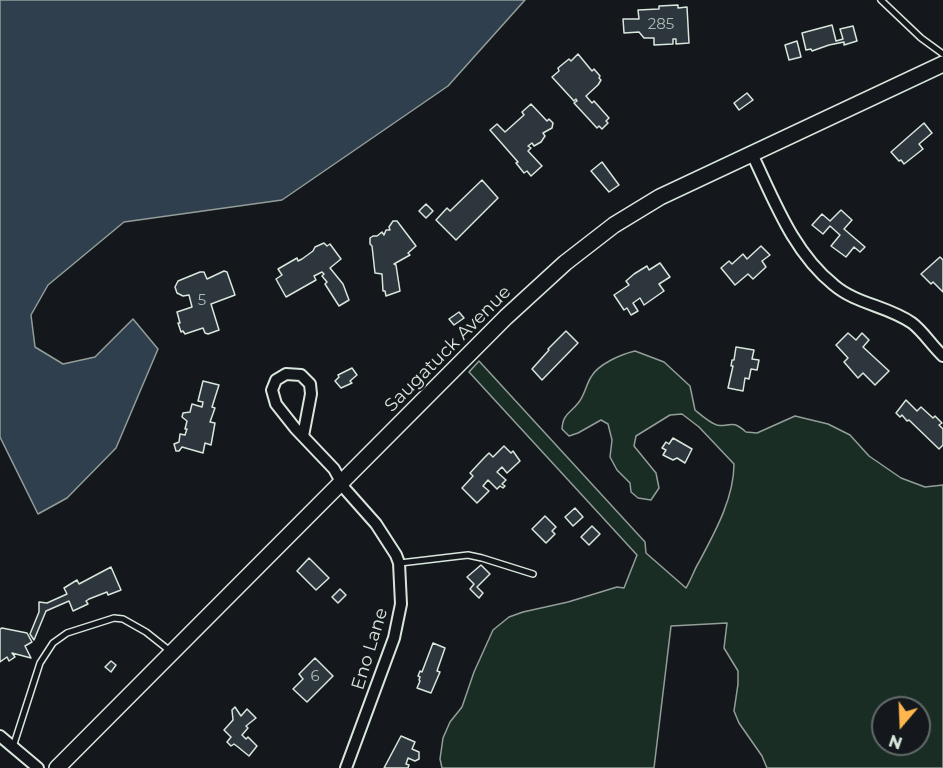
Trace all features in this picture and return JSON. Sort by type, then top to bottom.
[{"type":"main road","name":"Saugatuck Avenue","points":[[57,768],[506,317],[565,263],[614,225],[660,197],[943,64]]},
{"type":"street","points":[[752,154],[792,235],[812,265],[835,286],[913,324],[943,356]]},
{"type":"street","name":"Eno Lane","points":[[303,436],[311,394],[310,384],[301,375],[286,374],[276,380],[272,390],[276,405],[303,436],[334,469],[341,483],[376,524],[399,563],[401,604],[396,632],[346,768]]},
{"type":"street","points":[[0,736],[38,768]]},
{"type":"lane","points":[[881,0],[921,38],[943,54]]},
{"type":"lane","points":[[399,563],[468,555],[533,574]]},
{"type":"lane","points":[[13,747],[40,663],[53,643],[67,633],[114,618],[123,619],[146,632],[171,652]]},
{"type":"green space","points":[[635,351],[664,362],[690,386],[695,410],[714,424],[722,426],[734,424],[746,432],[757,433],[795,416],[828,424],[850,435],[869,456],[901,478],[925,487],[943,485],[943,768],[767,768],[734,711],[738,671],[724,648],[727,623],[671,626],[654,768],[442,768],[440,759],[443,738],[450,722],[462,707],[474,672],[493,630],[509,617],[523,612],[568,602],[617,587],[624,588],[637,555],[469,372],[479,361],[645,542],[646,553],[686,588],[717,527],[731,489],[734,464],[699,427],[682,414],[670,415],[636,436],[634,446],[656,473],[659,488],[651,500],[638,498],[631,492],[630,483],[617,470],[610,457],[612,440],[608,424],[601,420],[569,436],[562,429],[565,417],[581,399],[594,372],[611,360]]},
{"type":"water","points":[[0,0],[525,0],[448,86],[282,200],[124,222],[48,285],[31,315],[35,347],[63,364],[95,357],[133,319],[158,349],[116,448],[67,498],[38,514],[0,437]]},
{"type":"building","points":[[678,5],[678,8],[687,7],[689,43],[676,44],[676,39],[673,39],[673,44],[654,45],[654,38],[644,38],[639,32],[624,33],[623,19],[639,19],[638,10]]},
{"type":"building","points":[[832,25],[836,41],[843,39],[840,29],[853,26],[857,41],[844,45],[844,42],[829,45],[812,51],[811,49],[806,50],[802,33]]},
{"type":"building","points":[[797,41],[801,57],[789,60],[785,45]]},
{"type":"building","points":[[578,54],[592,71],[594,69],[600,76],[601,80],[598,85],[586,96],[592,103],[594,101],[609,118],[606,121],[608,123],[602,129],[599,126],[597,128],[574,103],[576,99],[574,101],[552,77],[559,71],[558,68]]},
{"type":"building","points":[[747,93],[753,100],[739,110],[734,103]]},
{"type":"building","points":[[531,104],[547,121],[549,119],[553,123],[552,128],[543,133],[545,136],[541,142],[528,146],[531,148],[528,151],[542,166],[531,176],[527,171],[524,173],[516,163],[518,162],[490,130],[497,124],[505,132],[524,115],[522,112]]},
{"type":"building","points":[[924,123],[932,133],[919,144],[923,149],[904,164],[891,152]]},
{"type":"building","points":[[602,162],[619,185],[609,192],[591,171]]},
{"type":"building","points":[[482,180],[498,198],[456,240],[436,220],[447,208],[450,211]]},
{"type":"building","points":[[426,204],[433,211],[426,218],[419,211]]},
{"type":"building","points":[[841,210],[852,220],[844,229],[865,247],[860,252],[854,247],[846,257],[831,246],[840,235],[830,226],[823,234],[812,225],[822,214],[830,221]]},
{"type":"building","points":[[393,221],[397,221],[416,246],[408,253],[410,255],[394,264],[400,291],[386,296],[383,291],[382,274],[375,273],[370,238],[382,232],[384,235],[386,230],[390,230],[389,227]]},
{"type":"building","points":[[324,243],[327,246],[330,244],[341,259],[330,268],[343,284],[349,300],[339,306],[325,284],[327,282],[322,272],[314,276],[316,280],[286,297],[276,279],[282,275],[278,269],[297,258],[298,261],[302,259],[315,247]]},
{"type":"building","points":[[761,246],[770,255],[762,261],[766,267],[753,279],[748,274],[735,285],[721,268],[729,261],[732,264],[743,254],[747,259]]},
{"type":"building","points":[[940,257],[943,260],[943,292],[921,274]]},
{"type":"building","points":[[660,263],[670,277],[659,284],[664,291],[644,305],[640,298],[633,303],[638,311],[631,315],[627,308],[624,310],[614,295],[629,285],[626,281],[634,274],[647,266],[649,270]]},
{"type":"building","points":[[224,271],[227,272],[235,295],[211,304],[219,330],[208,334],[203,328],[185,334],[181,332],[177,312],[192,307],[189,295],[183,296],[177,293],[175,287],[178,281],[200,272],[204,272],[207,279]]},
{"type":"building","points":[[459,312],[464,318],[454,325],[449,319]]},
{"type":"building","points":[[566,331],[578,343],[542,380],[532,369]]},
{"type":"building","points":[[848,333],[856,340],[862,333],[869,340],[863,347],[889,371],[875,385],[863,373],[858,378],[844,362],[848,358],[836,345]]},
{"type":"building","points":[[736,347],[754,350],[752,359],[759,360],[757,370],[751,369],[749,379],[745,378],[743,391],[728,388]]},
{"type":"building","points":[[352,368],[357,375],[350,381],[352,383],[341,388],[335,381],[338,375]]},
{"type":"building","points":[[203,381],[219,385],[210,422],[215,423],[211,445],[205,443],[203,453],[182,447],[176,451],[174,444],[179,442],[180,434],[185,435],[187,429],[185,429],[187,421],[182,417],[183,413],[190,412],[192,404],[202,407],[203,402],[198,401]]},
{"type":"building","points":[[906,400],[917,411],[921,407],[942,423],[939,425],[943,429],[943,445],[939,449],[909,420],[907,421],[902,415],[900,417],[896,413]]},
{"type":"building","points":[[673,438],[692,449],[685,463],[677,458],[673,460],[663,455],[666,450],[662,448]]},
{"type":"building","points":[[504,446],[511,453],[513,451],[520,461],[507,473],[502,467],[497,472],[506,480],[502,484],[505,486],[503,488],[500,486],[497,489],[488,480],[483,486],[489,491],[477,503],[462,488],[473,476],[470,473],[489,453],[493,457]]},
{"type":"building","points":[[575,508],[583,517],[573,526],[565,517]]},
{"type":"building","points":[[545,516],[556,527],[552,531],[555,534],[546,543],[532,529]]},
{"type":"building","points":[[592,526],[600,534],[589,545],[581,537]]},
{"type":"building","points":[[309,558],[329,578],[316,590],[297,571]]},
{"type":"building","points":[[481,565],[490,574],[477,587],[483,593],[479,598],[470,589],[474,584],[467,577]]},
{"type":"building","points":[[111,567],[121,590],[108,595],[107,592],[89,599],[86,601],[88,604],[73,611],[69,601],[46,611],[34,640],[30,634],[39,612],[39,602],[47,603],[67,594],[64,588],[77,580],[79,584]]},
{"type":"building","points":[[340,589],[346,595],[338,603],[332,597]]},
{"type":"building","points":[[0,629],[27,633],[32,642],[25,646],[31,658],[12,653],[15,657],[9,661],[7,657],[0,662]]},
{"type":"building","points":[[433,643],[445,648],[437,671],[440,672],[431,693],[417,688],[420,681],[418,676],[420,671],[422,672]]},
{"type":"building","points":[[315,658],[333,676],[307,702],[293,689],[303,679],[299,674]]},
{"type":"building","points":[[111,661],[116,665],[111,672],[105,667]]},
{"type":"building","points":[[235,707],[241,716],[247,709],[256,718],[246,726],[248,728],[242,735],[246,739],[248,737],[257,746],[249,756],[234,744],[231,746],[227,742],[231,737],[224,730],[233,720],[232,710]]},
{"type":"building","points":[[401,736],[415,742],[412,749],[419,752],[419,759],[415,761],[408,758],[406,764],[409,765],[408,768],[384,768]]}]
